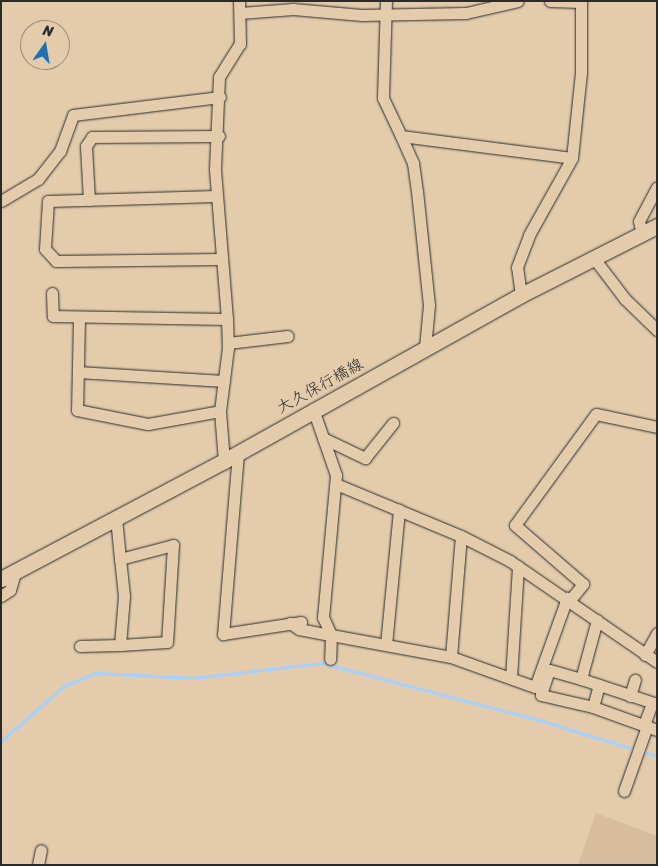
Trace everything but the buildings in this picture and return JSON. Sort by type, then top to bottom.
[{"type":"main road","name":"大久保行橋線","points":[[8,576],[224,461],[313,409],[521,295],[657,226]]},
{"type":"street","points":[[386,1],[383,98],[413,163],[429,306],[425,348]]},
{"type":"street","points":[[224,461],[220,411],[228,342],[215,196],[219,136],[219,77],[240,44],[239,7],[386,15],[483,12],[518,1]]},
{"type":"street","points":[[521,295],[518,267],[529,235],[572,158],[581,73],[581,2],[550,1]]},
{"type":"street","points":[[1,201],[38,179],[60,151],[73,115],[220,97]]},
{"type":"street","points":[[89,200],[86,146],[92,137],[219,136]]},
{"type":"street","points":[[401,136],[572,158]]},
{"type":"street","points":[[642,234],[640,221],[657,187]]},
{"type":"street","points":[[215,196],[48,201],[45,249],[56,262],[222,259]]},
{"type":"street","points":[[593,257],[624,299],[657,330]]},
{"type":"street","points":[[52,293],[53,316],[79,318],[227,319]]},
{"type":"street","points":[[79,318],[78,410],[148,424],[220,411]]},
{"type":"street","points":[[228,342],[288,336]]},
{"type":"street","points":[[78,372],[224,380]]},
{"type":"street","points":[[313,409],[336,484],[322,617],[331,635],[330,660]]},
{"type":"street","points":[[238,453],[223,634],[295,622],[299,629],[451,657],[535,686],[569,599],[583,584],[515,525],[596,414],[657,427]]},
{"type":"street","points":[[323,438],[365,458],[392,423]]},
{"type":"street","points":[[336,484],[461,536],[518,566],[569,599],[657,662]]},
{"type":"street","points":[[386,645],[399,510]]},
{"type":"street","points":[[116,518],[124,596],[120,645]]},
{"type":"street","points":[[451,657],[461,536]]},
{"type":"street","points":[[80,646],[167,642],[173,545],[120,559]]},
{"type":"street","points":[[511,678],[518,566]]},
{"type":"street","points":[[1,596],[10,590],[8,576]]},
{"type":"street","points":[[581,680],[597,620]]},
{"type":"street","points":[[645,655],[657,633]]},
{"type":"street","points":[[624,791],[649,727],[654,704],[548,670],[541,695],[593,708],[649,727]]},
{"type":"street","points":[[630,696],[635,680]]},
{"type":"street","points":[[593,708],[599,686]]},
{"type":"street","points":[[38,865],[41,850]]},
{"type":"shaded area","points":[[596,813],[657,836],[657,865],[578,865]]},
{"type":"waterway","points":[[1,741],[64,686],[97,673],[193,678],[322,663],[539,720],[630,748]]},
{"type":"waterway","points":[[646,753],[657,756]]}]
